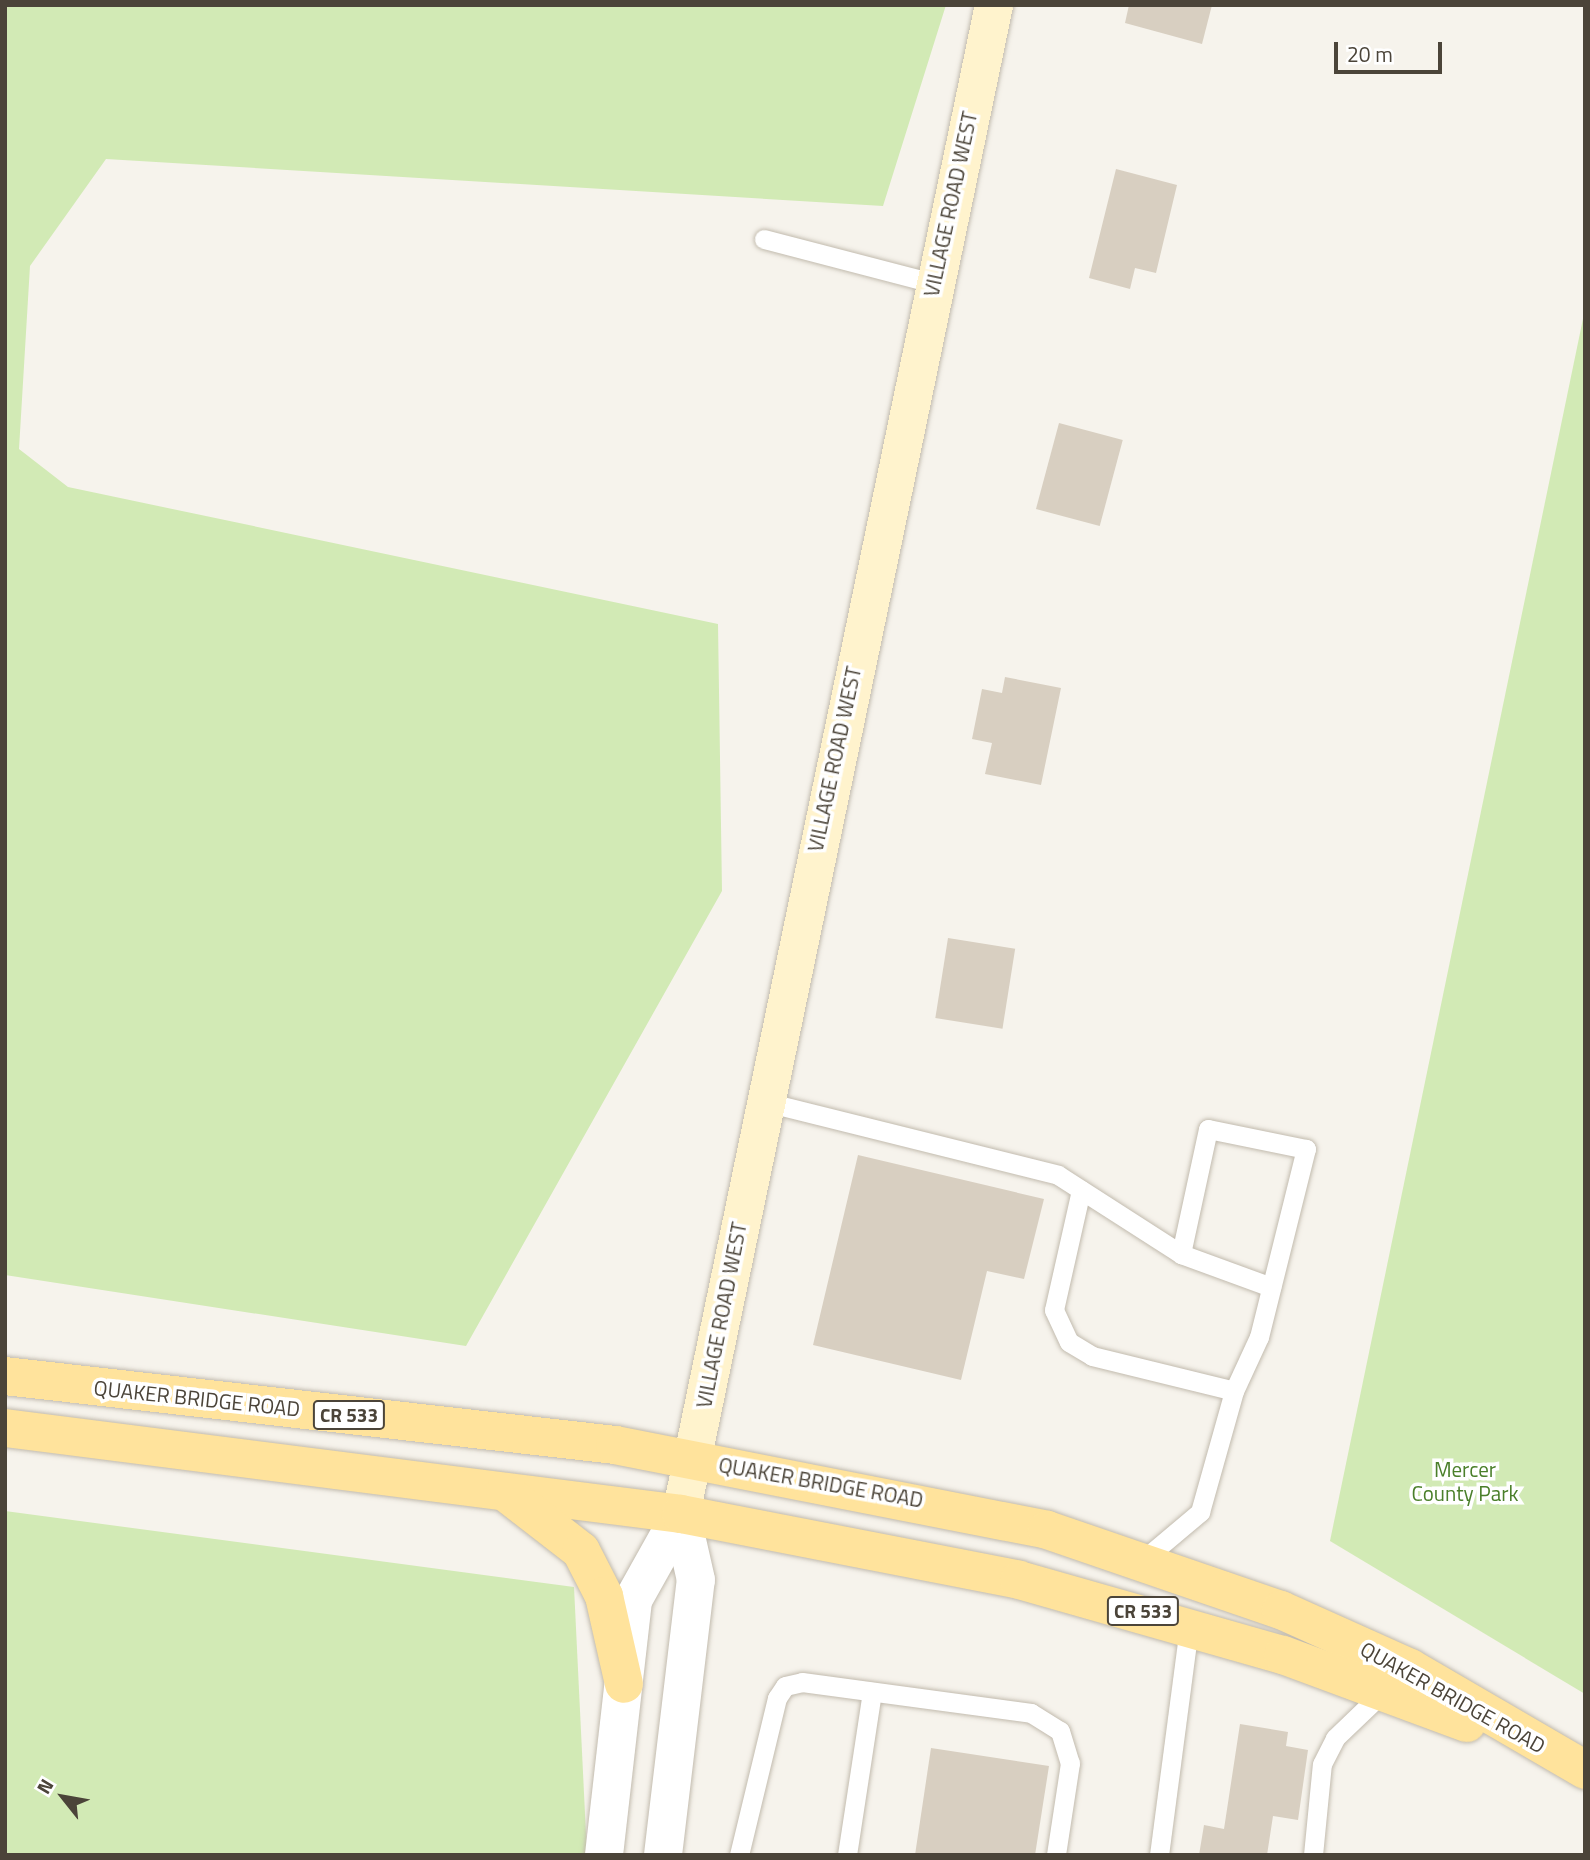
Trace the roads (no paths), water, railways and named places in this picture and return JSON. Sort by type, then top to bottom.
[{"type":"main road","name":"VILLAGE ROAD WEST","points":[[681,1514],[762,1101],[933,283],[994,5]]},
{"type":"main road","name":"QUAKER BRIDGE ROAD","points":[[5,1376],[693,1459],[944,1505],[1143,1560],[1281,1610],[1410,1668],[1585,1770]]},
{"type":"main road","name":"QUAKER BRIDGE ROAD","points":[[5,1428],[681,1514],[1019,1580],[1189,1626],[1383,1692],[1585,1777]]},
{"type":"main road","points":[[503,1490],[581,1551],[604,1596],[624,1684]]},
{"type":"street","points":[[604,1855],[633,1600],[681,1514]]},
{"type":"street","points":[[663,1855],[696,1580],[681,1514]]},
{"type":"lane","points":[[764,239],[933,283]]},
{"type":"lane","points":[[762,1101],[1031,1167],[1081,1191],[1181,1254],[1271,1287]]},
{"type":"lane","points":[[1143,1560],[1200,1512],[1234,1391],[1271,1287],[1306,1149],[1208,1129],[1181,1254]]},
{"type":"lane","points":[[1081,1191],[1054,1310],[1063,1334],[1092,1356],[1234,1391]]},
{"type":"lane","points":[[1159,1855],[1189,1626]]},
{"type":"lane","points":[[739,1855],[768,1723],[785,1686],[802,1682],[1031,1713],[1060,1731],[1070,1763],[1056,1855]]},
{"type":"lane","points":[[848,1855],[872,1692]]},
{"type":"lane","points":[[1313,1855],[1322,1764],[1335,1738],[1383,1692]]},
{"type":"park label","name":"Mercer County Park","points":[[1465,1481]]}]
